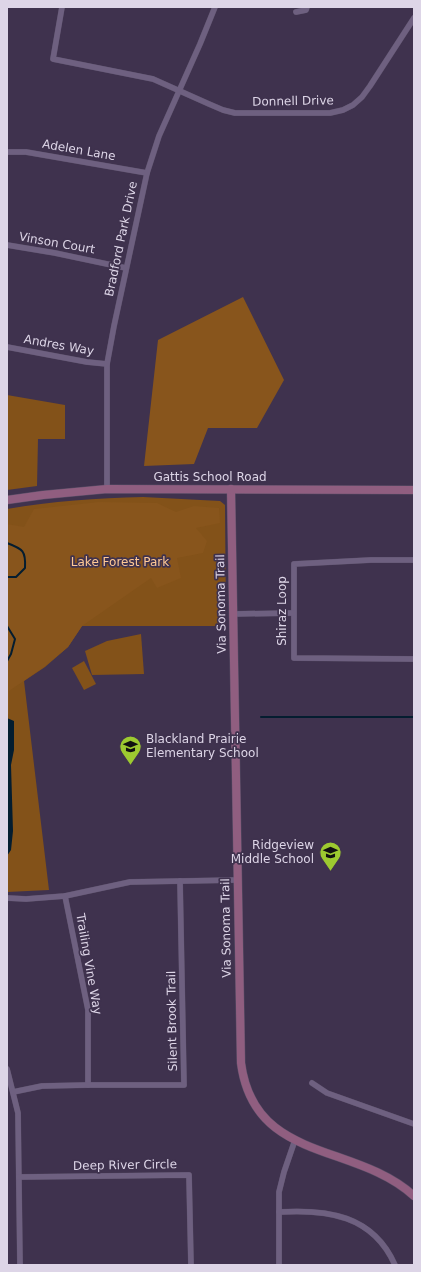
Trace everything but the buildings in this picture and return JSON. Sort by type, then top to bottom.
[{"type":"street","name":"Donnell Drive","points":[[62,7],[53,59],[153,79],[223,110],[235,113],[330,113],[343,110],[353,105],[362,97],[370,86],[414,18]]},
{"type":"street","name":"Bradford Park Drive","points":[[107,489],[107,364],[147,173],[159,136],[215,7]]},
{"type":"street","points":[[296,12],[306,10],[308,7]]},
{"type":"street","name":"Adelen Lane","points":[[7,152],[26,152],[147,173]]},
{"type":"street","name":"Vinson Court","points":[[7,246],[55,253],[126,268]]},
{"type":"street","name":"Andres Way","points":[[7,347],[87,362],[107,364]]},
{"type":"street","name":"Gattis School Road","points":[[7,500],[107,489],[414,490]]},
{"type":"street","name":"Via Sonoma Trail","points":[[230,489],[242,1074],[249,1096],[262,1116],[272,1126],[295,1140],[382,1173],[414,1196]]},
{"type":"street","name":"Shiraz Loop","points":[[414,560],[365,560],[294,564],[293,613],[294,658],[414,659]]},
{"type":"street","points":[[233,614],[293,613]]},
{"type":"street","points":[[7,898],[26,899],[65,896],[130,882],[237,880]]},
{"type":"street","name":"Silent Brook Trail","points":[[14,1092],[42,1086],[88,1084],[184,1085],[180,881]]},
{"type":"street","name":"Trailing Vine Way","points":[[65,896],[88,1010],[88,1084]]},
{"type":"street","points":[[7,1069],[14,1092],[18,1113],[20,1265]]},
{"type":"street","points":[[312,1083],[327,1093],[414,1124]]},
{"type":"street","points":[[279,1265],[280,1183],[295,1140]]},
{"type":"street","name":"Deep River Circle","points":[[19,1178],[189,1175],[191,1265]]},
{"type":"street","points":[[279,1212],[322,1212],[339,1215],[351,1220],[364,1227],[378,1240],[386,1249],[395,1265]]},
{"type":"green space","points":[[243,297],[284,380],[257,428],[208,428],[194,464],[144,466],[158,340]]},
{"type":"green space","points":[[7,395],[65,405],[65,439],[38,439],[37,486],[7,490]]},
{"type":"green space","name":"Lake Forest Park","points":[[143,497],[220,501],[225,505],[226,626],[82,626],[68,647],[45,667],[24,681],[49,890],[7,892],[7,509],[75,500]]},
{"type":"green space","name":"Lake Forest Park","points":[[99,502],[157,503],[176,512],[194,506],[219,508],[220,523],[196,528],[207,541],[203,553],[177,558],[181,578],[157,588],[151,578],[82,626],[68,647],[44,667],[9,691],[9,714],[7,715],[7,524],[24,527],[34,509]]},
{"type":"green space","points":[[141,634],[144,674],[92,675],[85,651],[107,641]]},
{"type":"green space","points":[[84,661],[96,684],[84,690],[72,668]]},
{"type":"water","points":[[7,718],[14,721],[14,750],[11,765],[13,831],[11,850],[7,856]]},
{"type":"waterway","points":[[7,543],[20,549],[25,558],[25,568],[16,577],[7,577]]},
{"type":"waterway","points":[[7,626],[15,639],[11,654],[7,661]]},
{"type":"waterway","points":[[261,717],[414,717]]},
{"type":"place","name":"Blackland Prairie Elementary School","points":[[131,766]]},
{"type":"place","name":"Ridgeview Middle School","points":[[330,872]]}]
